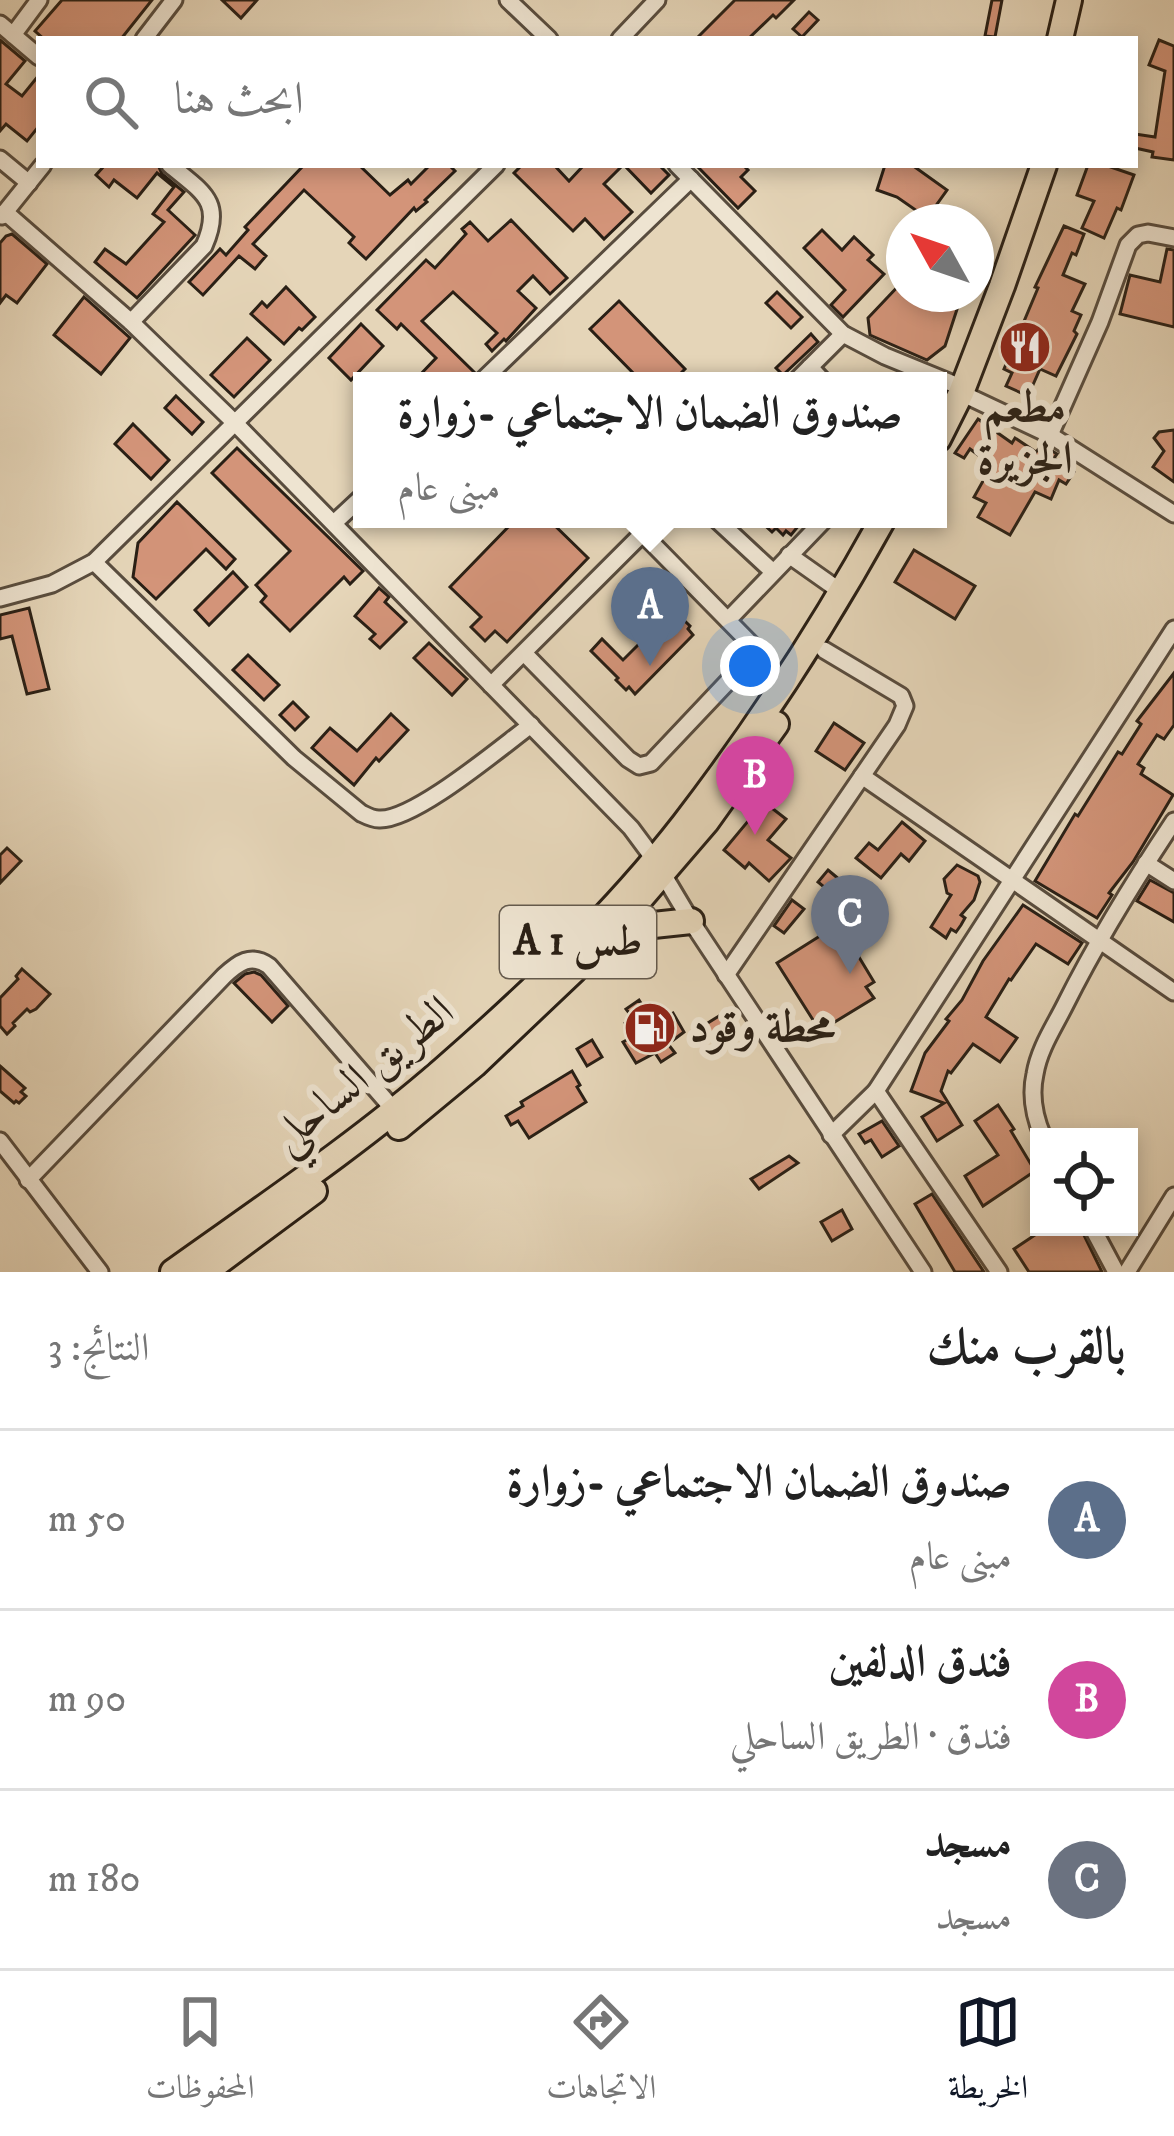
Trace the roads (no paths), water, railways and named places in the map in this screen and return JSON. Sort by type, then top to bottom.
[{"type":"highway","points":[[1061,36],[1076,1]]},
{"type":"highway","points":[[1075,36],[1076,1]]},
{"type":"highway","points":[[947,414],[1027,168]]},
{"type":"highway","points":[[947,398],[1002,286],[1043,168]]},
{"type":"highway","name":"الطريق الساحلي","points":[[173,1272],[394,1110],[482,1036],[659,867],[878,528]]},
{"type":"highway","name":"الطريق الساحلي","points":[[206,1272],[425,1107],[528,1016],[600,942],[741,776],[824,650],[895,528]]},
{"type":"highway","points":[[600,942],[644,926],[691,921]]},
{"type":"street","points":[[36,55],[6,30],[39,0]]},
{"type":"street","points":[[146,36],[174,0]]},
{"type":"street","points":[[508,0],[546,36]]},
{"type":"street","points":[[623,36],[657,0]]},
{"type":"street","points":[[0,159],[29,183]]},
{"type":"street","points":[[42,168],[3,215],[131,322],[236,424],[621,818],[659,867],[923,1272]]},
{"type":"street","points":[[131,322],[204,246],[211,230],[210,202],[174,168]]},
{"type":"street","points":[[0,598],[52,584],[94,562],[493,168]]},
{"type":"street","points":[[680,168],[843,334],[922,372]]},
{"type":"street","points":[[491,372],[691,179]]},
{"type":"street","points":[[1050,435],[1128,245],[1148,233],[1174,238]]},
{"type":"street","points":[[805,372],[843,334]]},
{"type":"street","points":[[810,367],[815,372]]},
{"type":"street","points":[[947,383],[1050,435],[1174,514]]},
{"type":"street","points":[[334,523],[353,505]]},
{"type":"street","points":[[491,685],[649,528]]},
{"type":"street","points":[[726,528],[773,572]]},
{"type":"street","points":[[728,620],[815,528]]},
{"type":"street","points":[[524,652],[628,759],[639,766],[651,763],[752,655],[753,646],[643,534]]},
{"type":"street","points":[[789,555],[840,591]]},
{"type":"street","points":[[94,562],[294,758],[374,819],[400,814],[438,793],[531,725]]},
{"type":"street","points":[[831,1135],[876,1091],[1174,628]]},
{"type":"street","points":[[726,975],[897,725],[905,706],[901,696],[824,650]]},
{"type":"street","points":[[862,776],[1174,992]]},
{"type":"street","points":[[1040,1128],[1033,1104],[1037,1062],[1098,940],[1174,821]]},
{"type":"street","points":[[1146,863],[1174,881]]},
{"type":"street","points":[[28,1180],[224,976],[245,960],[260,960],[269,966],[394,1110]]},
{"type":"street","points":[[876,1091],[999,1272]]},
{"type":"street","points":[[0,1141],[100,1272]]},
{"type":"street","points":[[1127,1272],[1174,1196]]},
{"type":"street","points":[[1097,1236],[1116,1272]]},
{"type":"place","name":"مطعم الجزيرة","points":[[1025,347]]},
{"type":"place","name":"صندوق الضمان الاجتماعي -زوارة","points":[[650,666]]},
{"type":"place","name":"فندق الدلفين","points":[[755,835]]},
{"type":"place","name":"مسجد","points":[[850,974]]},
{"type":"place","name":"محطة وقود","points":[[650,1028]]}]
